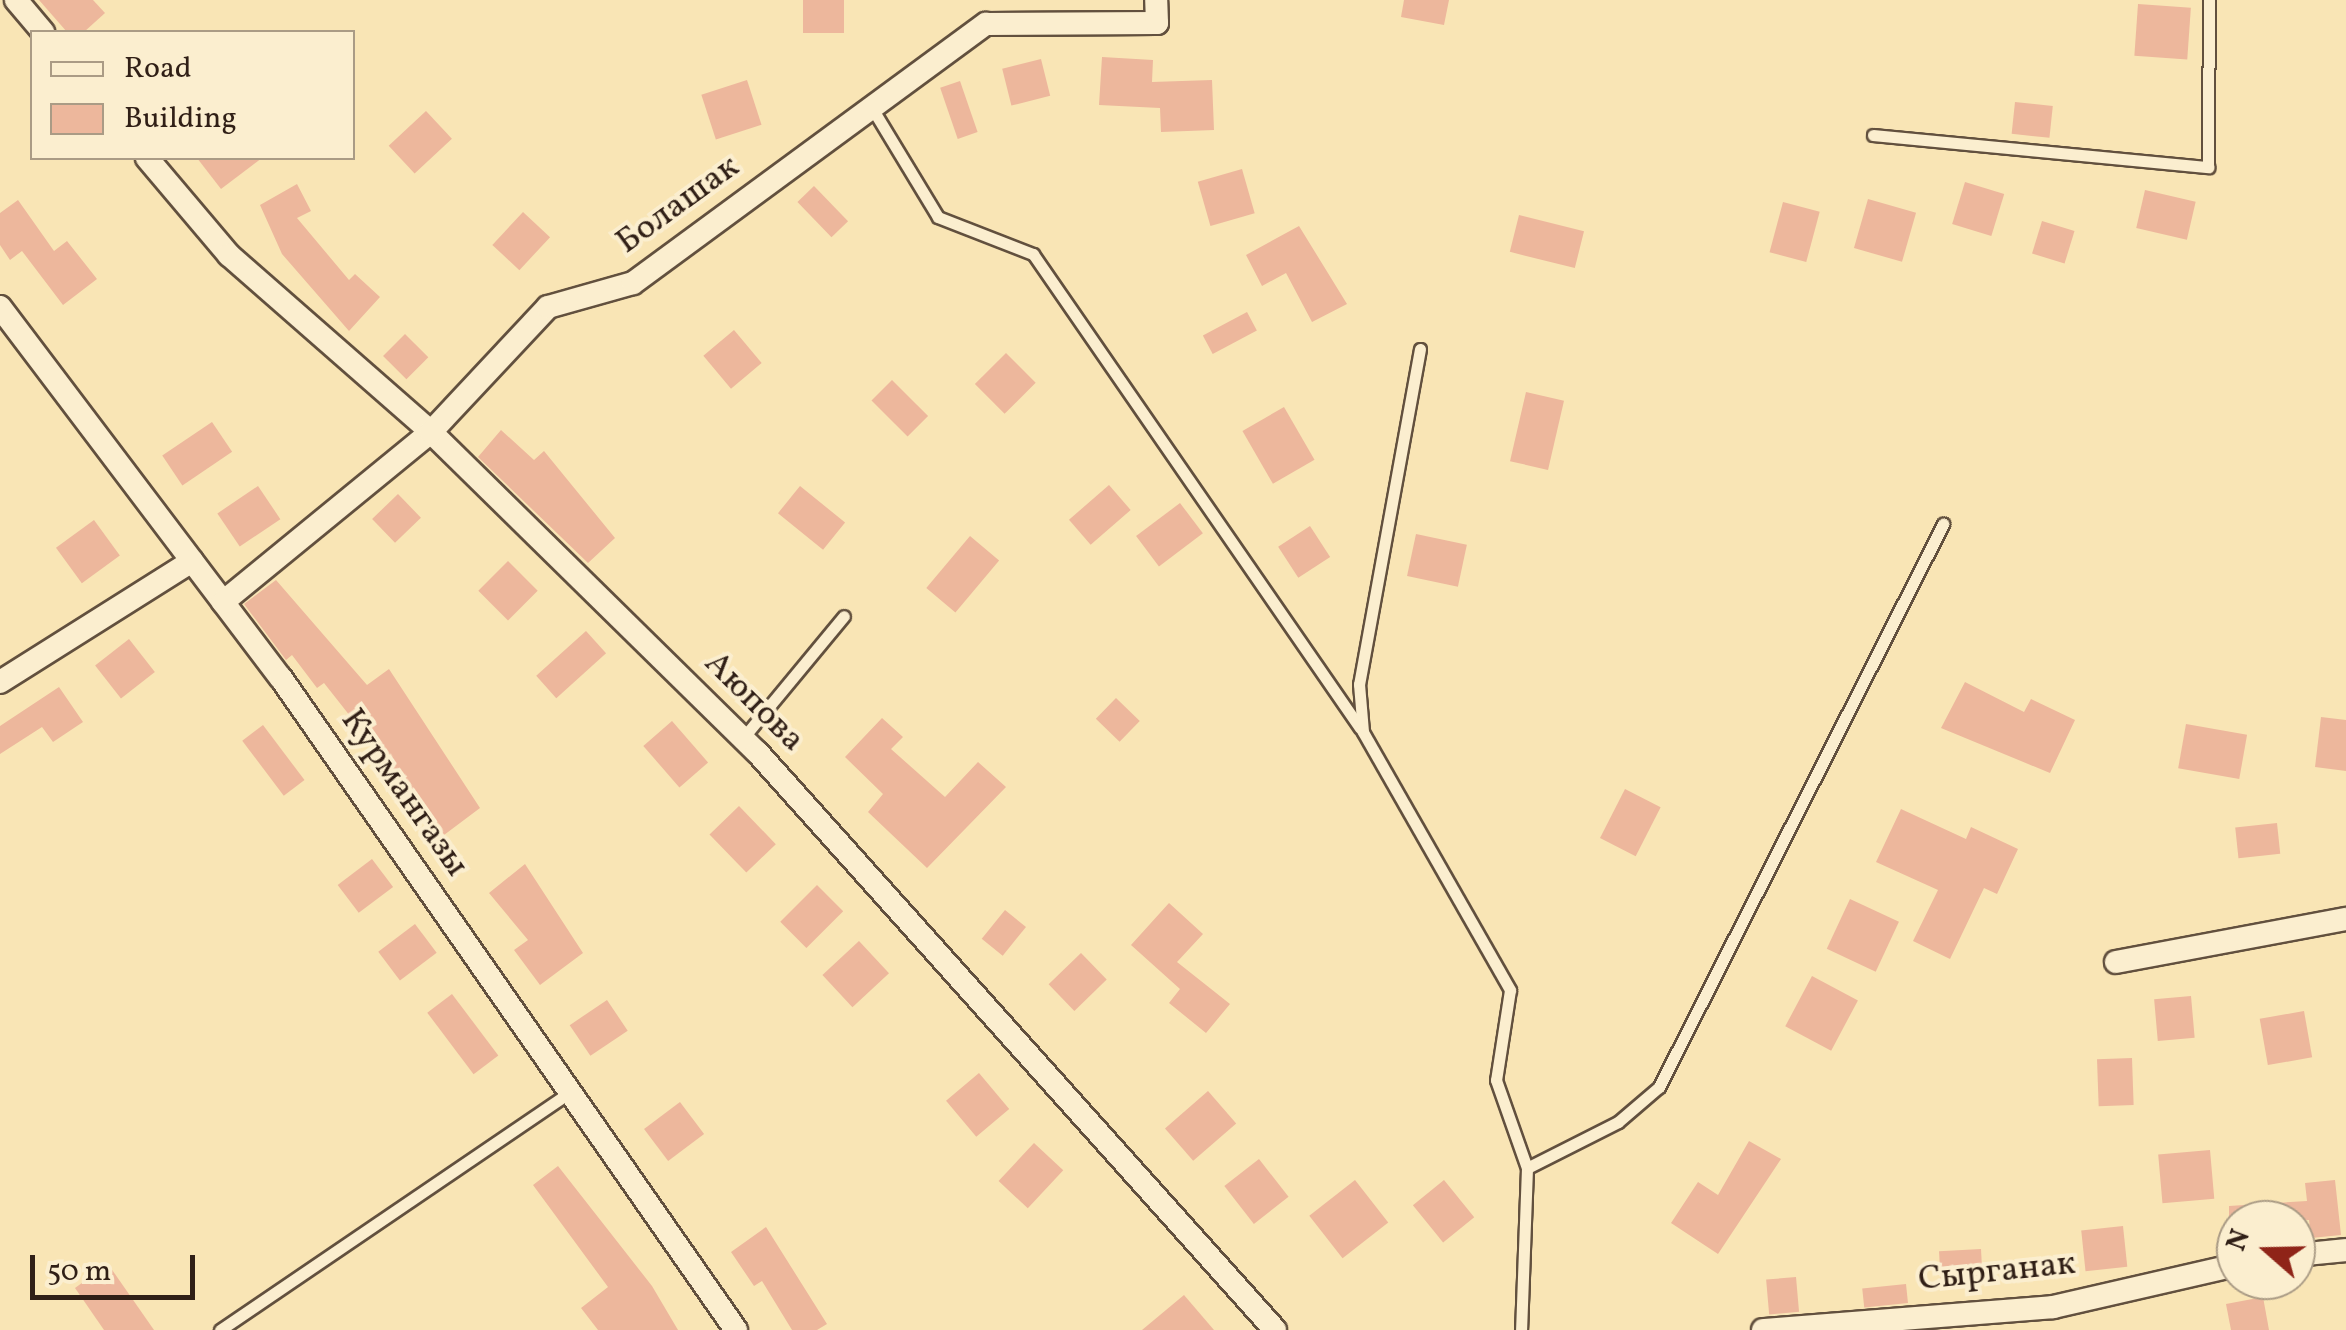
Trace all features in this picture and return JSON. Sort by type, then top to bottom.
[{"type":"street","points":[[16,0],[41,30]]},
{"type":"street","name":"Болашак","points":[[223,602],[430,432],[548,308],[632,284],[986,24],[1157,23],[1156,0]]},
{"type":"street","name":"Аюпова","points":[[149,160],[229,255],[430,432],[743,738],[1276,1330]]},
{"type":"street","name":"Курмангазы","points":[[0,307],[223,602],[736,1330]]},
{"type":"street","points":[[0,682],[192,561]]},
{"type":"street","points":[[2116,962],[2346,920]]},
{"type":"street","points":[[2316,1253],[2346,1250]]},
{"type":"street","name":"Сырганак","points":[[1763,1330],[1977,1321],[2216,1269]]},
{"type":"lane","points":[[1873,135],[2208,167],[2208,0]]},
{"type":"lane","points":[[872,108],[938,217],[1033,254],[1363,732],[1510,990],[1496,1080],[1526,1168],[1522,1330]]},
{"type":"lane","points":[[1363,732],[1359,684],[1420,349]]},
{"type":"lane","points":[[1526,1168],[1618,1122],[1659,1088],[1944,524]]},
{"type":"lane","points":[[743,738],[844,616]]},
{"type":"lane","points":[[220,1330],[570,1092]]},
{"type":"building","points":[[39,0],[93,0],[105,13],[86,30],[65,30]]},
{"type":"building","points":[[803,0],[844,0],[844,33],[803,33]]},
{"type":"building","points":[[1404,0],[1449,0],[1444,25],[1401,17]]},
{"type":"building","points":[[2138,4],[2191,8],[2187,60],[2134,56]]},
{"type":"building","points":[[1102,57],[1153,60],[1152,82],[1212,80],[1214,130],[1161,132],[1160,108],[1099,105]]},
{"type":"building","points":[[1041,59],[1050,96],[1011,106],[1002,69]]},
{"type":"building","points":[[747,80],[762,125],[716,140],[701,95]]},
{"type":"building","points":[[960,81],[978,132],[958,139],[940,88]]},
{"type":"building","points":[[2015,102],[2053,106],[2049,138],[2012,134]]},
{"type":"building","points":[[426,111],[452,139],[415,174],[389,146]]},
{"type":"building","points":[[199,160],[259,160],[221,189]]},
{"type":"building","points":[[1242,169],[1255,213],[1210,226],[1198,182]]},
{"type":"building","points":[[1965,182],[2004,194],[1991,236],[1952,224]]},
{"type":"building","points":[[297,184],[311,211],[297,218],[349,280],[355,274],[380,297],[349,331],[282,254],[260,205]]},
{"type":"building","points":[[814,186],[848,221],[831,237],[797,202]]},
{"type":"building","points":[[2145,190],[2196,202],[2187,240],[2136,228]]},
{"type":"building","points":[[1868,199],[1916,213],[1902,262],[1854,248]]},
{"type":"building","points":[[18,200],[54,251],[67,241],[97,279],[63,305],[22,251],[10,260],[0,245],[0,213]]},
{"type":"building","points":[[1783,202],[1820,212],[1806,262],[1770,252]]},
{"type":"building","points":[[523,212],[550,237],[519,270],[492,245]]},
{"type":"building","points":[[1519,215],[1584,231],[1575,268],[1510,252]]},
{"type":"building","points":[[2042,221],[2075,231],[2065,263],[2032,254]]},
{"type":"building","points":[[1299,226],[1347,304],[1312,322],[1286,273],[1262,286],[1246,255]]},
{"type":"building","points":[[1247,312],[1257,331],[1213,354],[1203,335]]},
{"type":"building","points":[[734,330],[762,363],[731,389],[703,356]]},
{"type":"building","points":[[405,334],[428,357],[406,379],[383,356]]},
{"type":"building","points":[[1006,353],[1036,383],[1005,414],[975,384]]},
{"type":"building","points":[[892,380],[928,416],[908,437],[871,401]]},
{"type":"building","points":[[1526,392],[1564,401],[1548,470],[1510,461]]},
{"type":"building","points":[[1284,407],[1314,460],[1273,484],[1242,431]]},
{"type":"building","points":[[212,422],[232,452],[182,485],[162,456]]},
{"type":"building","points":[[501,430],[534,460],[544,451],[615,538],[588,563],[478,457]]},
{"type":"building","points":[[1109,485],[1131,510],[1091,545],[1069,520]]},
{"type":"building","points":[[258,486],[280,519],[240,547],[217,513]]},
{"type":"building","points":[[800,486],[845,523],[823,550],[778,513]]},
{"type":"building","points":[[398,494],[421,518],[395,543],[372,519]]},
{"type":"building","points":[[1180,503],[1203,533],[1159,566],[1136,536]]},
{"type":"building","points":[[94,520],[120,556],[82,583],[56,548]]},
{"type":"building","points":[[1310,526],[1330,557],[1298,578],[1278,547]]},
{"type":"building","points":[[1416,534],[1467,545],[1458,587],[1407,576]]},
{"type":"building","points":[[970,536],[999,560],[955,613],[926,588]]},
{"type":"building","points":[[508,561],[538,591],[508,620],[478,591]]},
{"type":"building","points":[[276,580],[367,685],[389,669],[480,808],[444,835],[324,683],[317,688],[292,655],[286,660],[244,604]]},
{"type":"building","points":[[586,631],[606,653],[556,698],[536,676]]},
{"type":"building","points":[[129,639],[155,672],[121,699],[95,665]]},
{"type":"building","points":[[1965,682],[2024,712],[2031,699],[2075,720],[2050,773],[1941,728]]},
{"type":"building","points":[[59,687],[83,722],[53,742],[42,727],[0,754],[0,726]]},
{"type":"building","points":[[1116,698],[1140,721],[1120,742],[1096,719]]},
{"type":"building","points":[[2321,717],[2346,720],[2346,771],[2315,767]]},
{"type":"building","points":[[882,718],[903,737],[891,749],[945,797],[978,762],[1006,787],[927,868],[868,812],[883,794],[845,757]]},
{"type":"building","points":[[672,721],[708,763],[679,787],[643,746]]},
{"type":"building","points":[[2186,724],[2247,735],[2239,779],[2178,768]]},
{"type":"building","points":[[263,725],[305,780],[284,796],[242,741]]},
{"type":"building","points":[[1625,789],[1661,807],[1636,856],[1600,838]]},
{"type":"building","points":[[739,806],[776,844],[746,873],[710,834]]},
{"type":"building","points":[[1901,809],[1966,839],[1971,827],[2018,849],[1997,894],[1984,888],[1950,959],[1913,941],[1938,890],[1876,862]]},
{"type":"building","points":[[2277,823],[2280,854],[2238,858],[2235,827]]},
{"type":"building","points":[[372,859],[393,887],[359,913],[338,885]]},
{"type":"building","points":[[525,864],[583,953],[540,985],[514,950],[528,940],[489,893]]},
{"type":"building","points":[[817,885],[843,911],[806,948],[780,922]]},
{"type":"building","points":[[1850,899],[1899,922],[1876,972],[1827,949]]},
{"type":"building","points":[[1169,903],[1203,934],[1177,962],[1230,1004],[1206,1033],[1169,1003],[1180,989],[1131,945]]},
{"type":"building","points":[[1005,910],[1026,927],[1003,956],[982,939]]},
{"type":"building","points":[[415,924],[437,953],[400,980],[378,952]]},
{"type":"building","points":[[859,941],[889,973],[852,1007],[822,975]]},
{"type":"building","points":[[1081,953],[1107,980],[1074,1011],[1049,984]]},
{"type":"building","points":[[1812,976],[1858,1000],[1831,1051],[1785,1026]]},
{"type":"building","points":[[452,994],[498,1055],[474,1074],[427,1013]]},
{"type":"building","points":[[2191,996],[2195,1038],[2158,1041],[2154,999]]},
{"type":"building","points":[[607,1000],[628,1031],[590,1056],[570,1025]]},
{"type":"building","points":[[2304,1011],[2312,1057],[2268,1065],[2260,1019]]},
{"type":"building","points":[[2132,1058],[2134,1105],[2099,1106],[2097,1059]]},
{"type":"building","points":[[979,1073],[1009,1109],[976,1137],[946,1101]]},
{"type":"building","points":[[1208,1091],[1236,1123],[1193,1161],[1165,1128]]},
{"type":"building","points":[[680,1102],[704,1134],[668,1161],[644,1129]]},
{"type":"building","points":[[1749,1141],[1781,1159],[1718,1254],[1671,1223],[1698,1182],[1718,1195]]},
{"type":"building","points":[[1034,1143],[1063,1170],[1028,1208],[999,1181]]},
{"type":"building","points":[[2210,1150],[2214,1199],[2162,1203],[2158,1155]]},
{"type":"building","points":[[1259,1159],[1289,1197],[1254,1224],[1224,1186]]},
{"type":"building","points":[[558,1166],[652,1286],[678,1330],[598,1330],[581,1308],[608,1287],[533,1185]]},
{"type":"building","points":[[1355,1180],[1388,1223],[1343,1258],[1309,1216]]},
{"type":"building","points":[[1444,1180],[1474,1217],[1443,1242],[1413,1205]]},
{"type":"building","points":[[2335,1180],[2341,1235],[2316,1238],[2316,1200],[2307,1200],[2305,1183]]},
{"type":"building","points":[[2123,1226],[2127,1267],[2086,1271],[2081,1230]]},
{"type":"building","points":[[766,1227],[827,1324],[817,1330],[792,1330],[762,1281],[754,1286],[731,1252]]},
{"type":"building","points":[[1981,1249],[1983,1285],[1941,1287],[1939,1251]]},
{"type":"building","points":[[108,1264],[154,1330],[104,1330],[75,1288]]},
{"type":"building","points":[[1796,1277],[1799,1312],[1769,1314],[1766,1280]]},
{"type":"building","points":[[1906,1284],[1908,1303],[1864,1307],[1862,1289]]},
{"type":"building","points":[[1184,1295],[1214,1330],[1142,1330]]},
{"type":"building","points":[[2264,1300],[2269,1330],[2231,1330],[2226,1304]]}]
